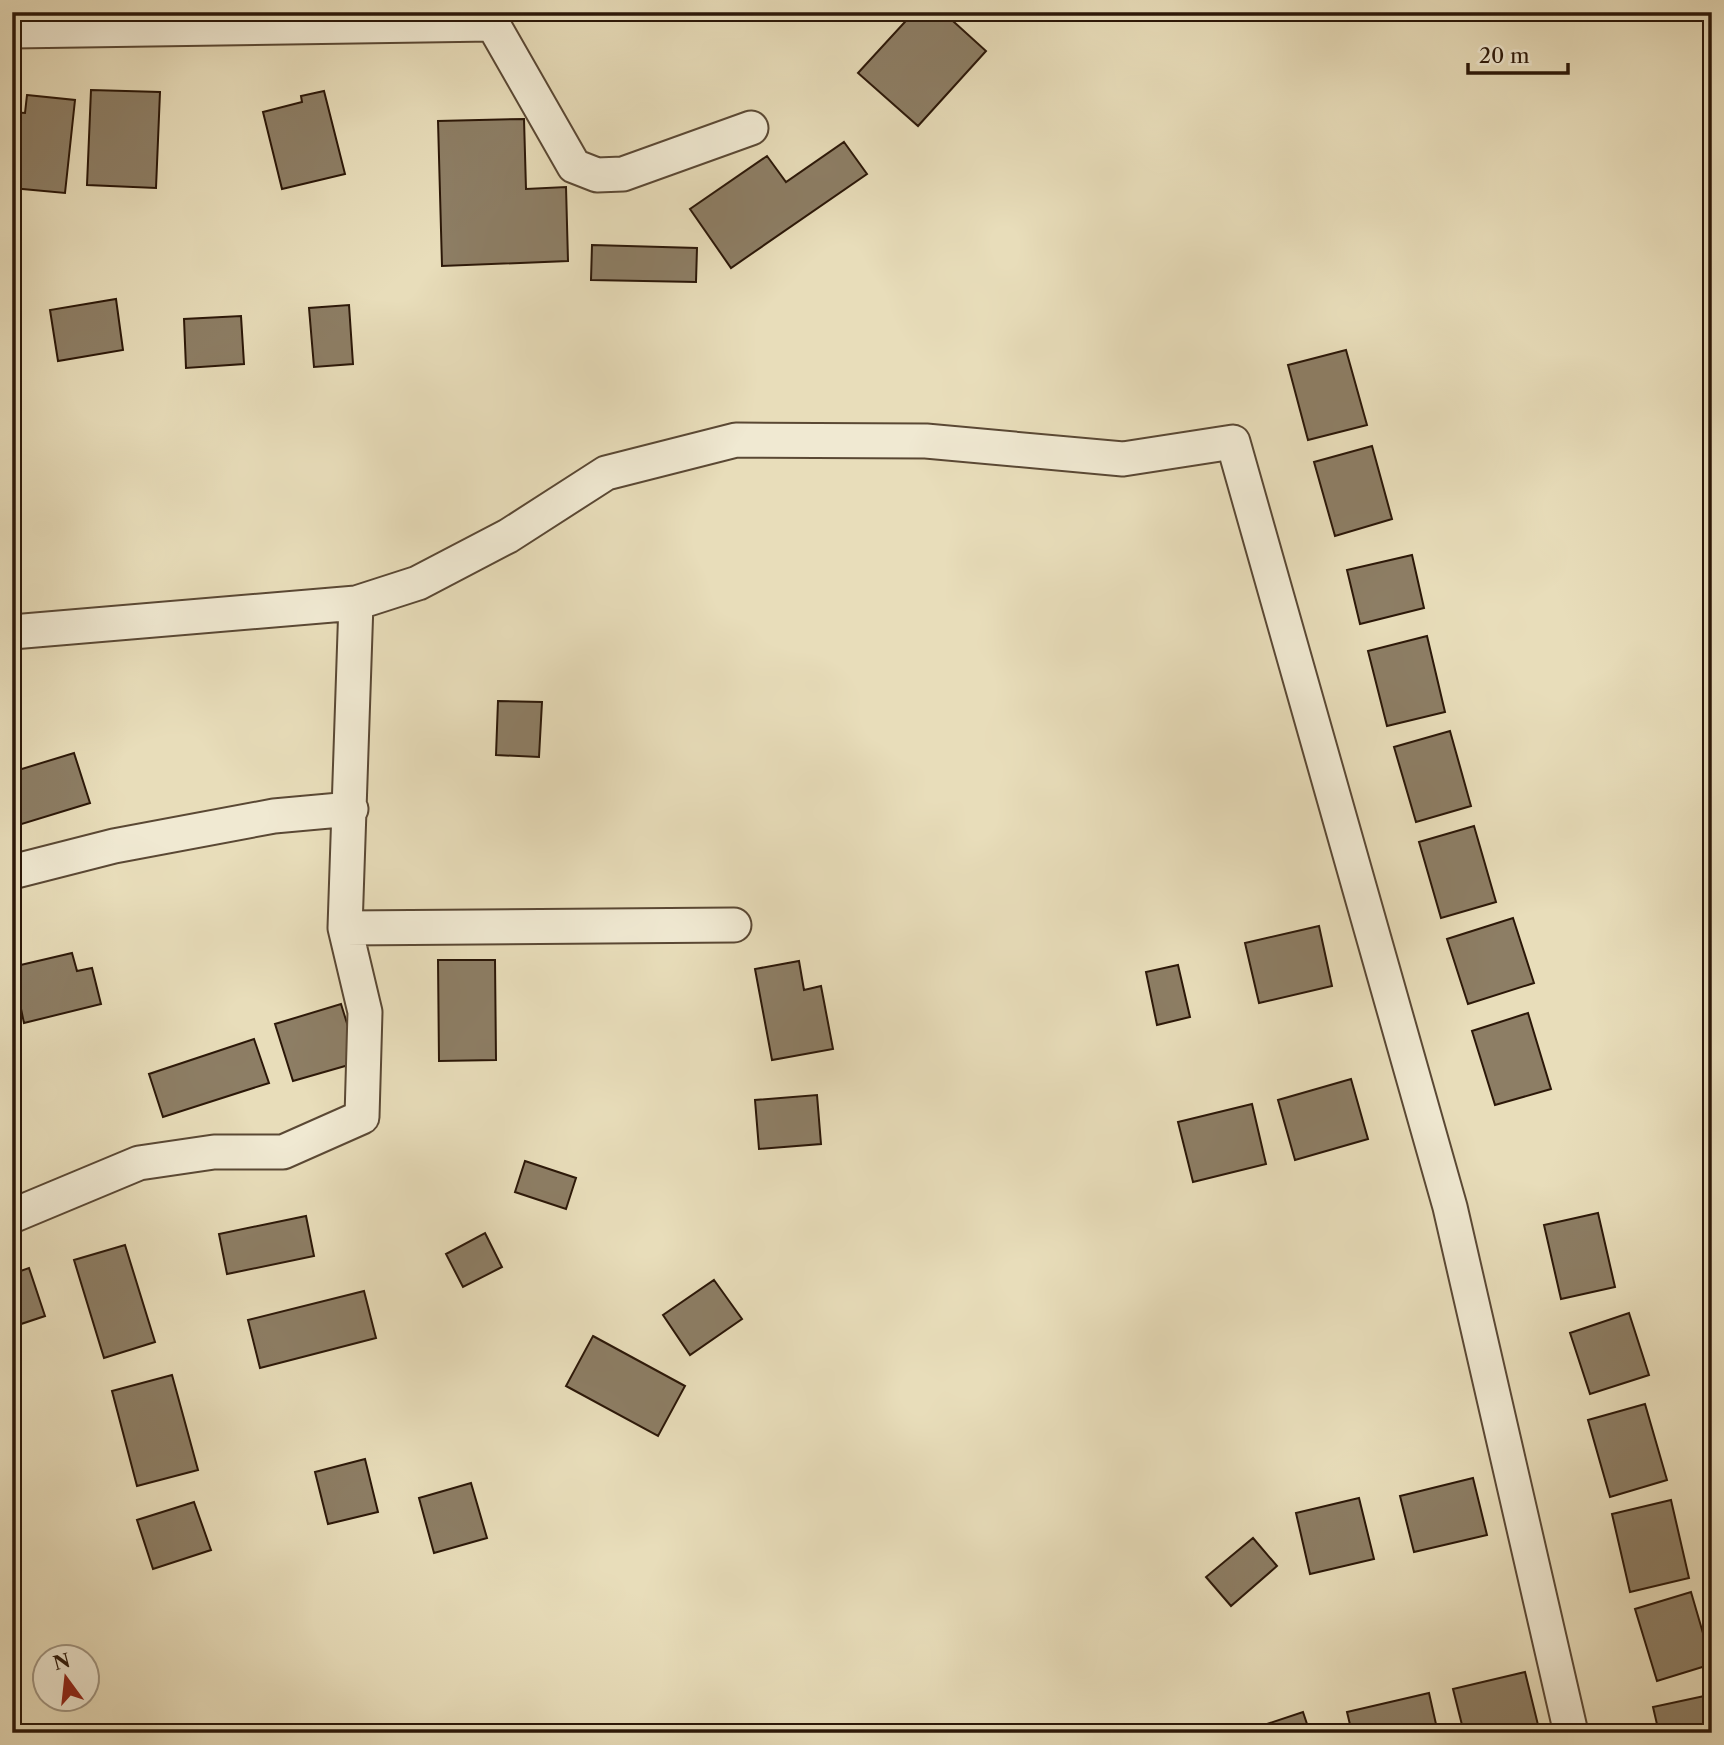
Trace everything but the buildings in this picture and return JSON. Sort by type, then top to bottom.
[{"type":"street","points":[[12,31],[489,18],[574,166],[597,175],[623,174],[751,128]]},
{"type":"street","points":[[12,632],[356,603],[418,583],[508,536],[606,473],[736,440],[926,441],[1123,459],[1233,442],[1450,1207],[1571,1733]]},
{"type":"street","points":[[12,1216],[139,1163],[214,1152],[283,1152],[362,1117],[365,1012],[345,928],[356,603]]},
{"type":"street","points":[[12,872],[114,846],[274,816],[351,808]]},
{"type":"street","points":[[345,928],[734,925]]}]
